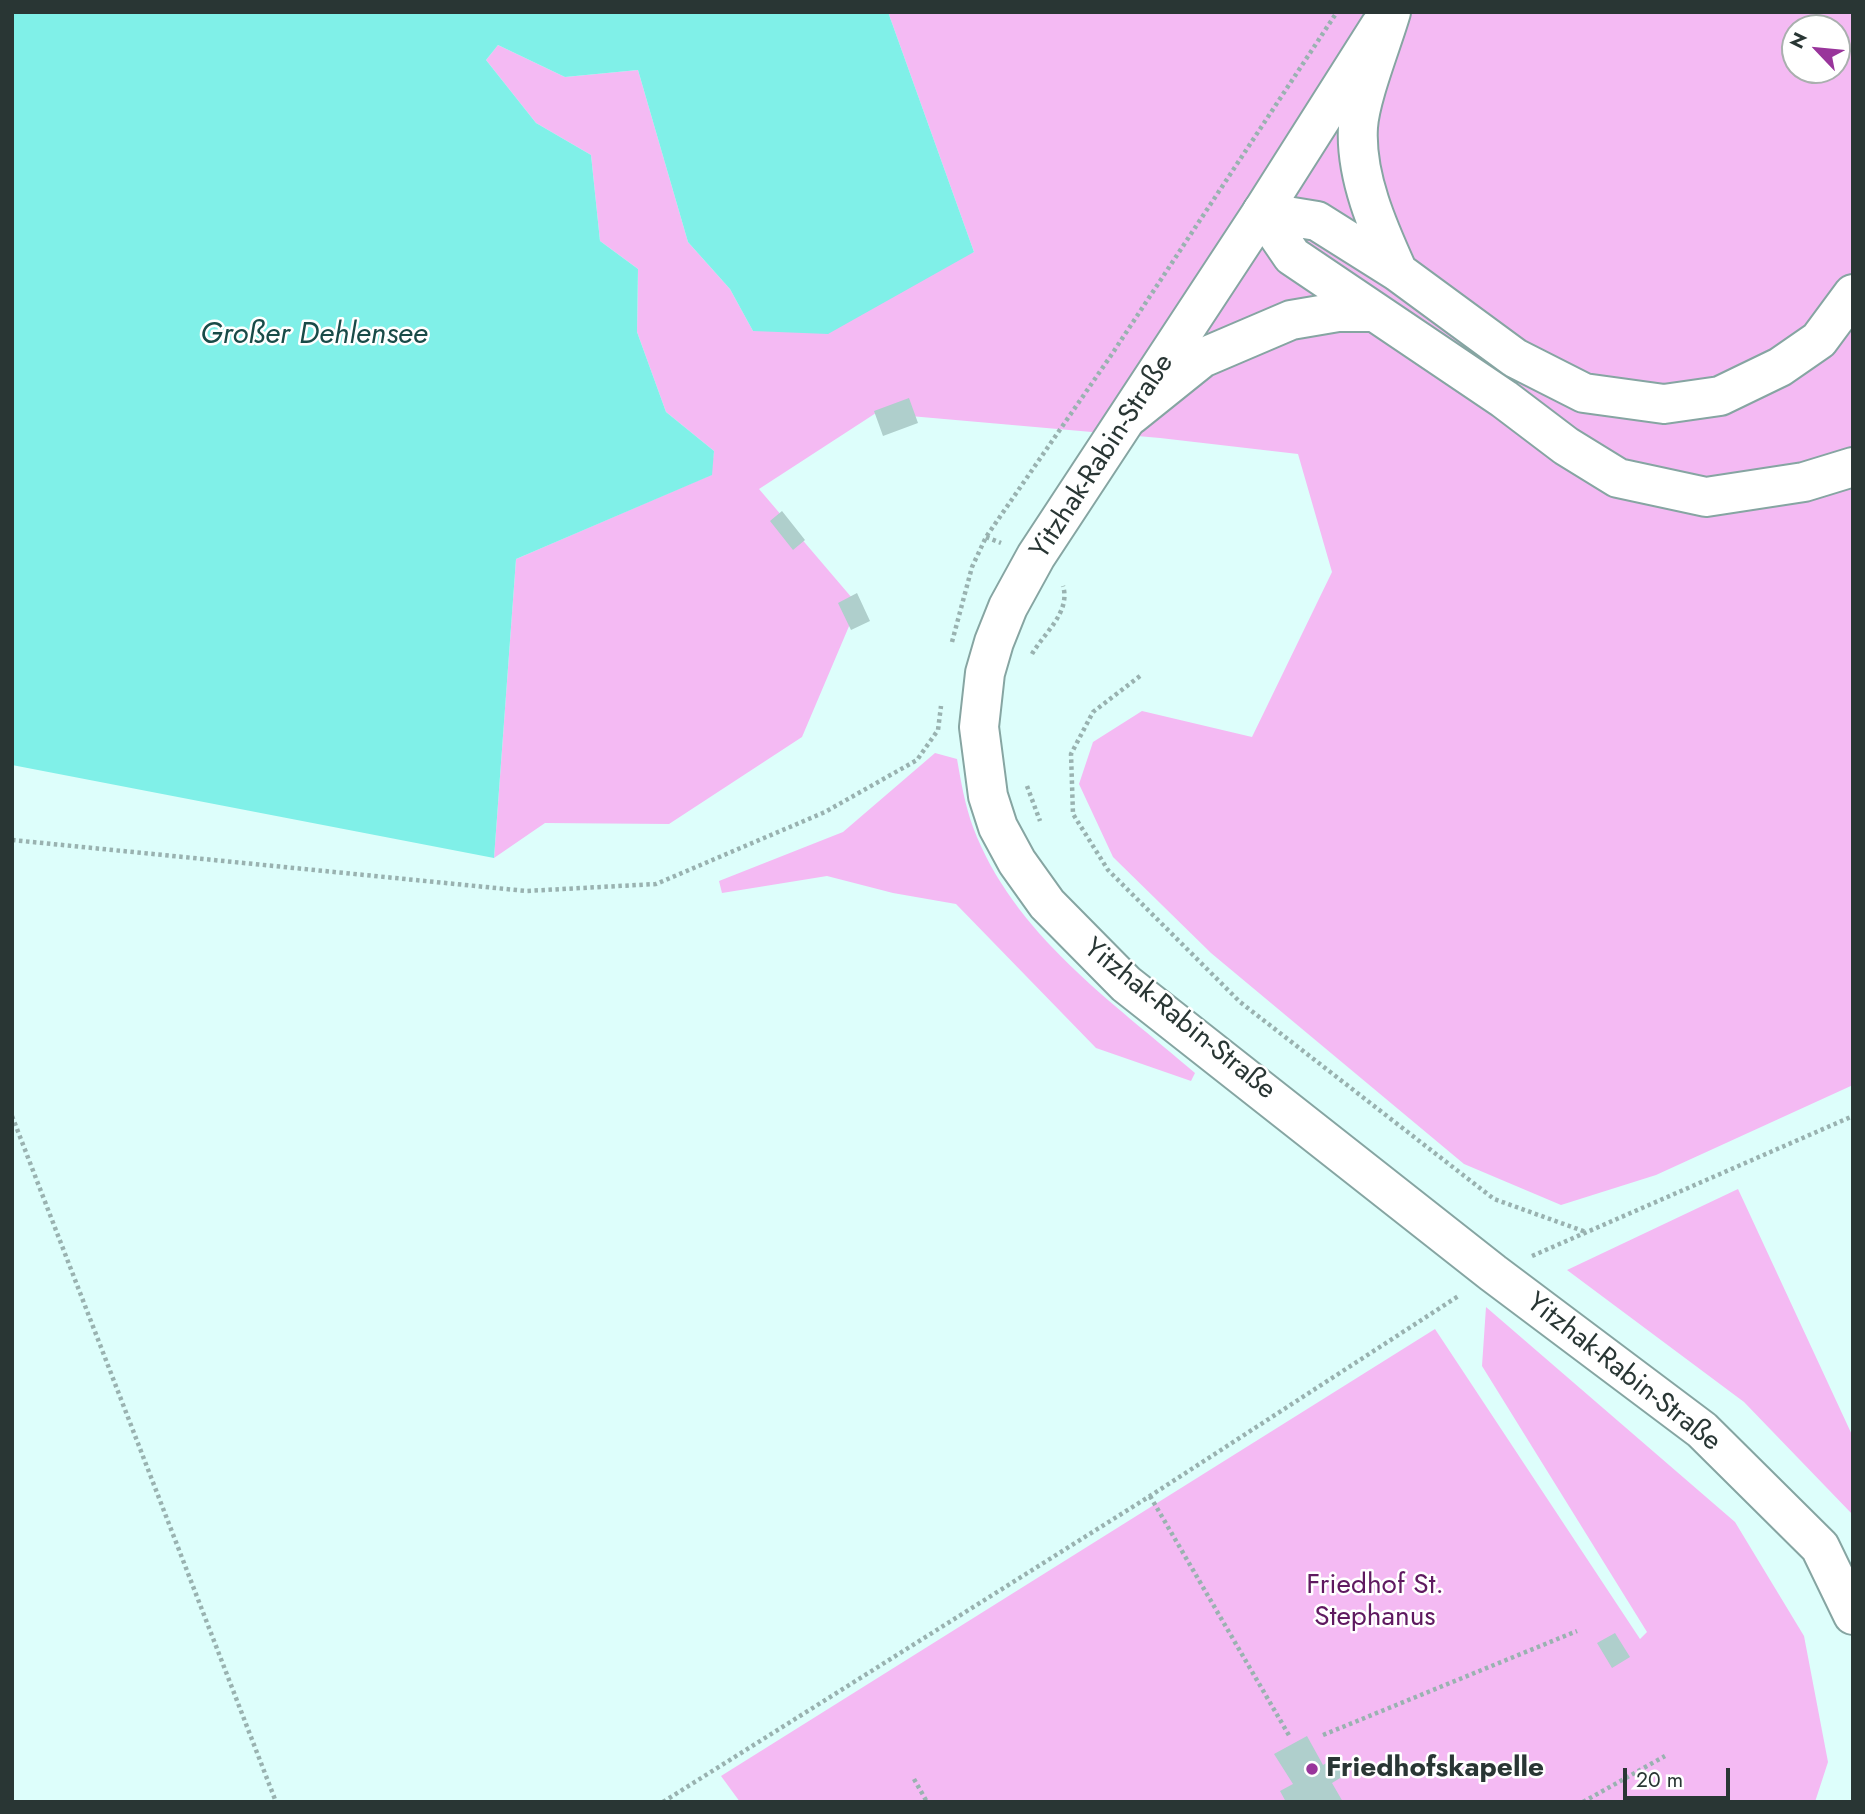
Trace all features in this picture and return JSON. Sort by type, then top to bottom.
[{"type":"main road","name":"Yitzhak-Rabin-Straße","points":[[1390,12],[1131,415],[1036,556],[1008,607],[985,673],[979,727],[988,796],[998,827],[1017,862],[1046,904],[1126,984],[1493,1273],[1702,1430],[1819,1547],[1853,1615]]},
{"type":"main road","points":[[1390,12],[1358,124],[1358,149],[1376,222],[1398,272]]},
{"type":"main road","points":[[1262,212],[1317,221],[1398,272],[1514,358],[1584,393],[1664,404],[1720,396],[1780,367],[1819,340],[1853,294]]},
{"type":"main road","points":[[1262,212],[1292,256],[1371,312],[1504,399],[1566,446],[1618,478],[1706,497],[1804,482],[1853,467]]},
{"type":"main road","points":[[1131,415],[1202,358],[1291,320],[1338,312],[1371,312]]},
{"type":"path","points":[[950,655],[958,615],[986,537],[1110,357],[1337,12]]},
{"type":"path","points":[[986,537],[1036,556],[1061,579],[1067,597],[1061,613],[1027,665]]},
{"type":"path","points":[[1140,676],[1093,712],[1071,754],[1073,814],[1108,870],[1240,1002],[1494,1199],[1586,1232]]},
{"type":"path","points":[[12,840],[526,891],[656,884],[825,812],[917,760],[938,730],[942,695]]},
{"type":"path","points":[[1026,783],[1045,830]]},
{"type":"path","points":[[12,1116],[276,1802]]},
{"type":"path","points":[[663,1802],[1150,1496],[1493,1273],[1853,1116]]},
{"type":"path","points":[[1150,1496],[1290,1737]]},
{"type":"path","points":[[1323,1735],[1577,1631]]},
{"type":"path","points":[[1583,1802],[1665,1756]]},
{"type":"path","points":[[914,1779],[927,1802]]},
{"type":"green space","points":[[888,12],[1853,12],[1853,1085],[1656,1175],[1561,1205],[1464,1164],[1211,953],[1113,857],[1079,784],[1093,742],[1142,711],[1252,737],[1332,572],[1298,454],[1160,438],[876,413],[759,489],[858,605],[802,737],[669,824],[545,823],[494,858],[516,559],[711,475],[714,451],[666,412],[637,332],[638,269],[600,241],[591,155],[536,123],[486,60],[498,45],[565,77],[638,70],[688,242],[730,289],[753,331],[974,252]]},
{"type":"green space","points":[[935,753],[957,759],[973,827],[991,865],[1013,901],[1068,964],[1195,1073],[1191,1081],[1096,1048],[956,904],[893,893],[827,876],[722,893],[719,881],[843,832]]},
{"type":"green space","points":[[1738,1189],[1853,1437],[1853,1515],[1744,1402],[1567,1270]]},
{"type":"green space","name":"Friedhof St. Stephanus","points":[[1486,1307],[1735,1522],[1804,1636],[1828,1762],[1815,1802],[740,1802],[721,1776],[1435,1329],[1640,1639],[1647,1632],[1482,1366]]},
{"type":"water","name":"Großer Dehlensee","points":[[12,12],[888,12],[974,252],[828,334],[753,331],[730,289],[688,242],[638,70],[565,77],[498,45],[486,60],[536,123],[591,155],[600,241],[638,269],[637,332],[666,412],[714,451],[712,475],[516,559],[494,858],[12,765]]},
{"type":"building","points":[[909,398],[918,423],[883,436],[874,411]]},
{"type":"building","points":[[782,511],[805,540],[793,550],[770,521]]},
{"type":"building","points":[[857,593],[870,621],[851,630],[838,603]]},
{"type":"building","points":[[1615,1633],[1630,1657],[1612,1668],[1597,1643]]},
{"type":"building","name":"Friedhofskapelle","points":[[1307,1736],[1323,1765],[1335,1758],[1345,1775],[1332,1783],[1343,1802],[1286,1802],[1280,1791],[1293,1784],[1274,1754]]},
{"type":"place","name":"Friedhofskapelle","points":[[1312,1769]]}]
